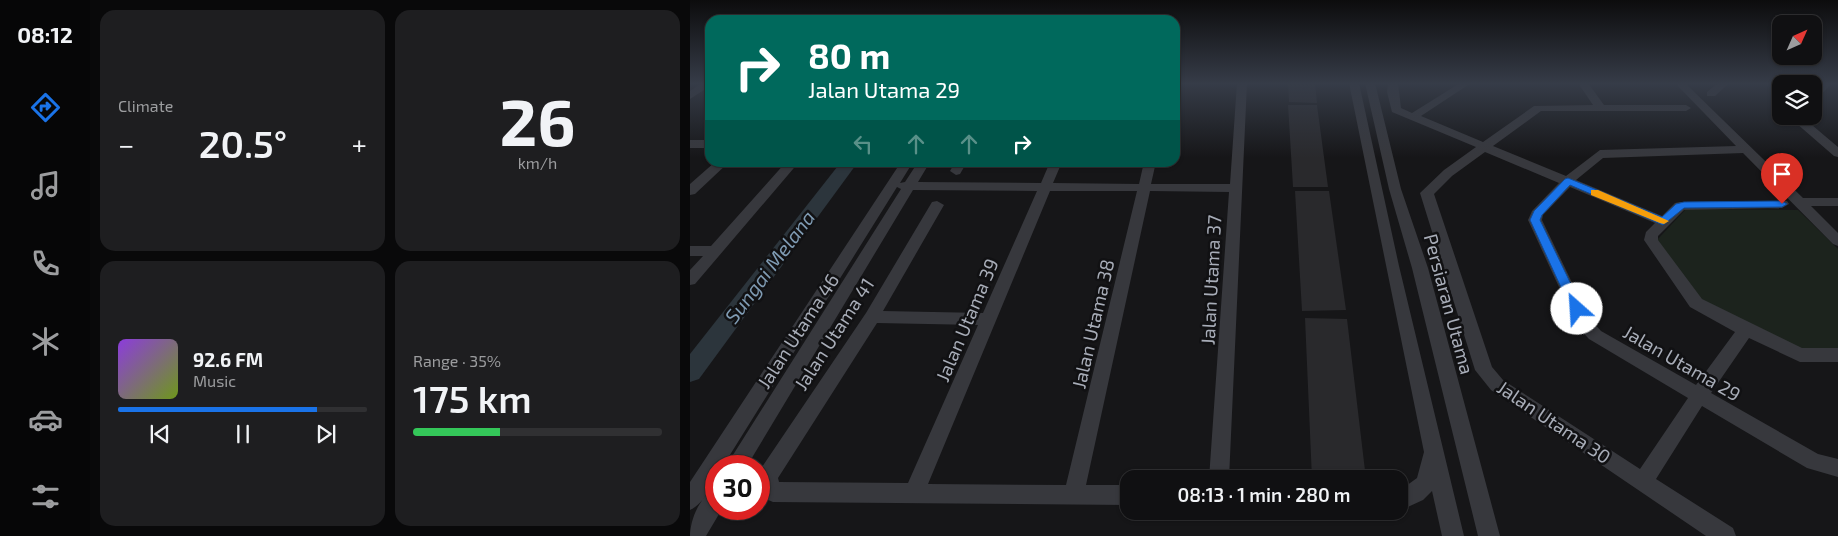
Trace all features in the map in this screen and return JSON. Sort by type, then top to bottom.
[{"type":"street","name":"Jalan Utama 37","points":[[1220,470],[1241,108]]},
{"type":"street","points":[[1359,108],[1392,266],[1453,536]]},
{"type":"street","name":"Persiaran Utama","points":[[1376,108],[1395,189],[1420,268],[1489,536]]},
{"type":"street","points":[[1396,108],[1396,110],[1663,222]]},
{"type":"street","points":[[1414,116],[1426,108]]},
{"type":"street","name":"Jalan Utama 30","points":[[1538,108],[1448,173],[1427,193],[1484,370],[1497,385],[1725,536]]},
{"type":"street","points":[[1706,108],[1838,241]]},
{"type":"street","points":[[1805,125],[1838,152]]},
{"type":"street","points":[[690,144],[705,144]]},
{"type":"street","name":"Jalan Utama 29","points":[[1746,149],[1600,154],[1568,181],[1537,214],[1535,220],[1584,322],[1595,335],[1814,462],[1838,468]]},
{"type":"street","points":[[690,191],[717,167]]},
{"type":"street","points":[[690,280],[789,167]]},
{"type":"street","name":"Jalan Utama 46","points":[[690,500],[904,167]]},
{"type":"street","name":"Jalan Utama 46","points":[[743,455],[921,167]]},
{"type":"street","name":"Jalan Utama 39","points":[[914,493],[1054,167]]},
{"type":"street","name":"Jalan Utama 38","points":[[1074,494],[1149,167]]},
{"type":"street","points":[[891,186],[1236,188]]},
{"type":"street","points":[[1799,202],[1838,202]]},
{"type":"street","points":[[1782,204],[1680,206],[1651,235],[1651,240],[1691,299],[1746,330],[1800,355],[1838,356]]},
{"type":"street","name":"Jalan Utama 41","points":[[914,493],[773,492],[767,477],[872,317],[937,205]]},
{"type":"street","points":[[690,251],[715,251]]},
{"type":"street","points":[[872,317],[989,319]]},
{"type":"street","points":[[1644,482],[1700,397],[1723,358],[1746,330]]},
{"type":"street","points":[[1408,498],[1417,494],[1426,486],[1434,450]]},
{"type":"street","points":[[914,493],[1120,495]]},
{"type":"street","points":[[694,536],[705,518]]},
{"type":"shaded area","points":[[1686,209],[1798,210],[1838,249],[1838,349],[1798,350],[1699,301],[1657,240]]},
{"type":"building","points":[[1288,108],[1317,108],[1328,187],[1293,187]]},
{"type":"building","points":[[1295,191],[1329,191],[1346,310],[1302,311]]},
{"type":"building","points":[[1305,318],[1347,319],[1365,470],[1312,470]]},
{"type":"waterway","name":"Sungai Melana","points":[[690,372],[846,167]]},
{"type":"slow traffic","points":[[1595,193],[1664,221]]},
{"type":"route","points":[[1577,309],[1535,220],[1537,214],[1568,181],[1663,222],[1680,206],[1684,205],[1782,204]]}]
